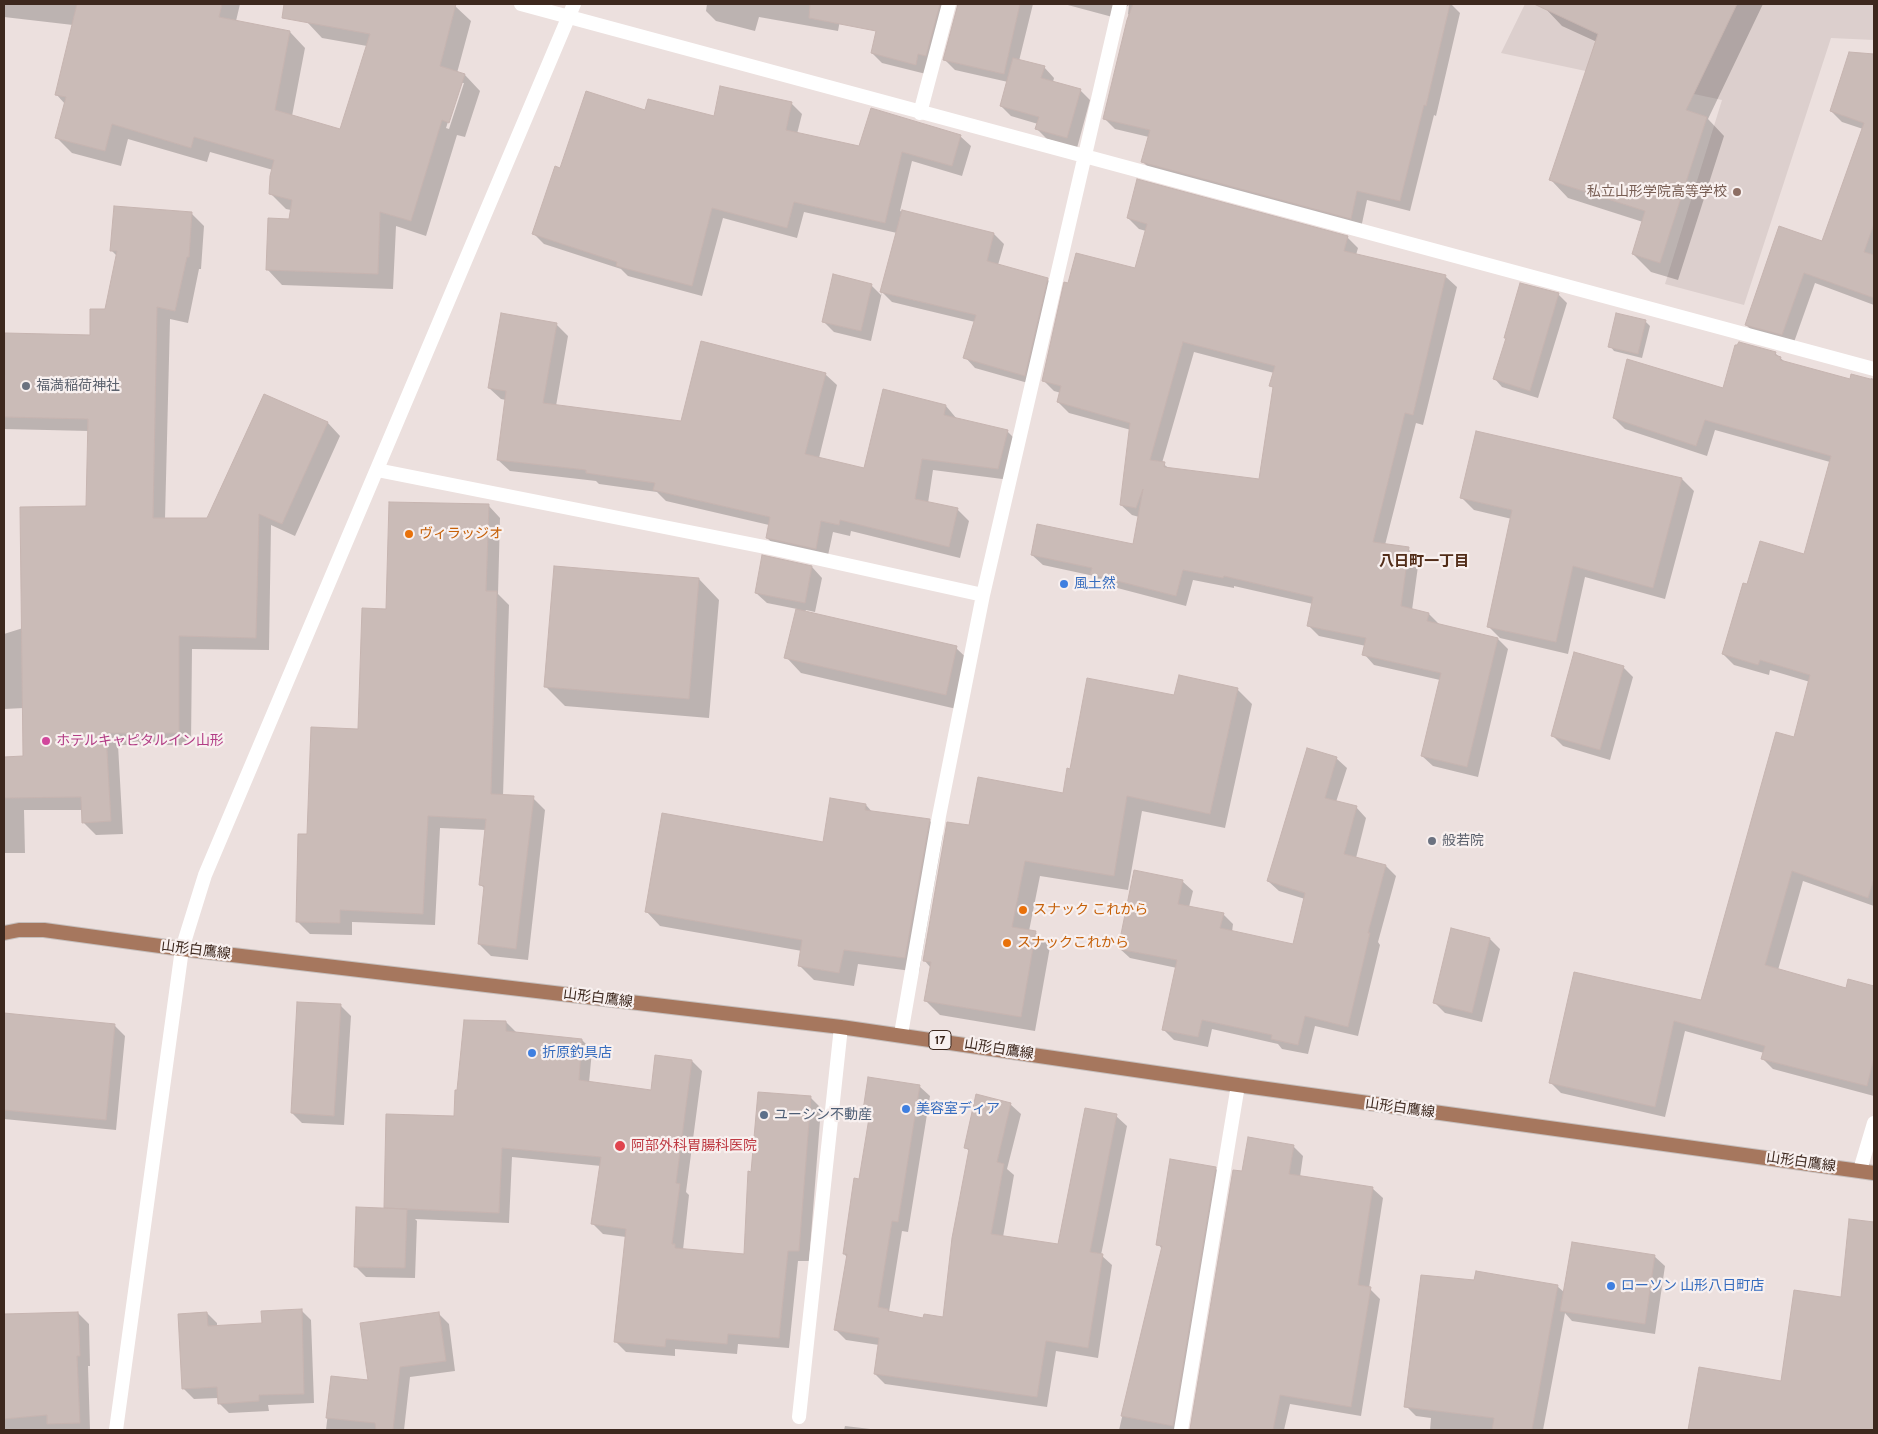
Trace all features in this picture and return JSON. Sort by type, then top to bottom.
[{"type":"main road","name":"山形白鷹線","points":[[4,933],[19,930],[44,930],[901,1034],[1238,1085],[1874,1173]]},
{"type":"street","points":[[521,4],[1874,370]]},
{"type":"street","points":[[116,1430],[182,948],[205,875],[574,4]]},
{"type":"street","points":[[920,112],[949,4]]},
{"type":"street","points":[[901,1034],[938,816],[983,595],[1120,4]]},
{"type":"street","points":[[377,470],[775,549],[983,595]]},
{"type":"street","points":[[799,1417],[841,1027]]},
{"type":"street","points":[[1181,1430],[1238,1085]]},
{"type":"street","points":[[1860,1170],[1874,1123]]},
{"type":"shaded area","name":"私立山形学院高等学校","points":[[1525,4],[1874,4],[1874,40],[1831,38],[1744,305],[1665,284],[1722,100],[1501,53]]},
{"type":"building","points":[[77,4],[222,4],[219,17],[290,31],[275,110],[340,129],[370,34],[282,18],[284,4],[456,4],[440,66],[465,74],[449,123],[442,120],[411,221],[380,212],[378,274],[266,270],[268,218],[289,219],[292,200],[269,194],[270,176],[274,160],[194,137],[191,148],[112,124],[105,151],[55,138],[66,97],[55,95]]},
{"type":"building","points":[[810,4],[940,4],[926,56],[918,54],[916,65],[871,53],[876,31],[809,18]]},
{"type":"building","points":[[958,4],[1020,4],[1004,74],[943,60]]},
{"type":"building","points":[[1133,4],[1450,4],[1426,106],[1424,105],[1400,201],[1357,191],[1351,219],[1141,162],[1150,130],[1103,119],[1127,20]]},
{"type":"building","points":[[1534,4],[1737,4],[1686,110],[1707,117],[1660,263],[1632,254],[1645,211],[1549,180],[1598,34]]},
{"type":"building","points":[[1849,52],[1874,54],[1874,224],[1864,252],[1874,255],[1874,298],[1804,273],[1782,335],[1745,325],[1779,226],[1822,241],[1864,123],[1830,111]]},
{"type":"building","points":[[1013,58],[1045,66],[1041,78],[1081,89],[1067,138],[1035,129],[1039,117],[1000,106]]},
{"type":"building","points":[[720,86],[792,102],[786,130],[859,146],[871,108],[961,135],[952,166],[902,152],[885,223],[794,202],[787,228],[712,208],[692,286],[616,266],[617,262],[532,234],[555,166],[560,168],[586,91],[645,110],[648,99],[714,116]]},
{"type":"building","points":[[1137,179],[1348,236],[1344,251],[1446,275],[1413,415],[1405,413],[1373,542],[1409,547],[1401,606],[1429,613],[1427,621],[1498,638],[1467,767],[1421,756],[1441,673],[1362,655],[1366,638],[1307,626],[1313,597],[1224,576],[1223,578],[1183,570],[1176,596],[1090,574],[1092,568],[1031,555],[1037,524],[1133,544],[1143,489],[1136,508],[1120,505],[1130,423],[1057,402],[1061,386],[1042,381],[1064,282],[1068,283],[1076,253],[1135,268],[1147,224],[1127,218]],"holes":[[[1183,342],[1275,366],[1269,386],[1273,387],[1259,479],[1164,467],[1165,462],[1150,460]]]},
{"type":"building","points":[[114,206],[192,212],[189,257],[187,257],[175,311],[157,307],[153,518],[207,518],[264,394],[328,422],[282,524],[259,514],[256,638],[179,636],[179,733],[106,733],[111,821],[82,823],[81,797],[4,798],[4,757],[23,756],[20,507],[86,506],[88,419],[4,417],[5,333],[90,335],[90,309],[105,309],[117,251],[110,251]]},
{"type":"building","points":[[902,210],[994,233],[987,261],[1048,278],[1025,376],[963,358],[976,315],[880,292]]},
{"type":"building","points":[[833,274],[872,284],[861,331],[822,322]]},
{"type":"building","points":[[1520,283],[1559,293],[1530,391],[1493,379]]},
{"type":"building","points":[[501,313],[557,323],[543,403],[681,421],[701,341],[826,373],[805,454],[864,468],[883,389],[946,405],[944,415],[1008,430],[998,469],[922,459],[915,499],[958,508],[949,547],[840,520],[839,525],[821,521],[816,549],[766,538],[770,517],[653,490],[655,483],[586,473],[586,470],[497,460],[506,391],[488,388]]},
{"type":"building","points":[[1616,313],[1646,320],[1638,354],[1608,347]]},
{"type":"building","points":[[1739,342],[1776,352],[1775,355],[1781,357],[1780,360],[1850,379],[1851,374],[1874,380],[1874,879],[1868,898],[1792,871],[1765,965],[1846,988],[1848,979],[1874,986],[1874,1058],[1867,1086],[1761,1059],[1765,1046],[1674,1021],[1655,1107],[1549,1083],[1574,972],[1701,1000],[1776,732],[1794,737],[1810,675],[1760,660],[1758,665],[1722,654],[1743,583],[1747,584],[1760,541],[1804,554],[1831,456],[1705,420],[1696,446],[1613,418],[1627,359],[1723,388],[1735,345]]},
{"type":"building","points":[[1476,431],[1682,478],[1653,588],[1573,566],[1556,642],[1487,627],[1512,510],[1460,498]]},
{"type":"building","points":[[389,502],[489,504],[486,591],[497,591],[491,794],[534,796],[516,949],[478,944],[484,886],[479,885],[486,819],[428,816],[423,914],[340,910],[340,923],[296,922],[298,834],[307,834],[311,727],[358,729],[362,608],[386,609]]},
{"type":"building","points":[[762,555],[812,566],[805,603],[755,593]]},
{"type":"building","points":[[554,566],[699,578],[689,699],[544,687]]},
{"type":"building","points":[[796,609],[957,646],[946,695],[784,658]]},
{"type":"building","points":[[1574,652],[1624,666],[1600,750],[1551,736]]},
{"type":"building","points":[[1179,675],[1238,688],[1210,814],[1127,796],[1114,876],[1025,861],[1012,927],[1036,931],[1021,1017],[924,1001],[931,962],[923,961],[947,822],[969,825],[978,777],[1063,793],[1067,768],[1070,769],[1087,678],[1174,695]]},
{"type":"building","points":[[1307,748],[1337,757],[1325,798],[1357,806],[1344,854],[1386,865],[1368,933],[1370,933],[1348,1027],[1305,1016],[1298,1045],[1271,1039],[1272,1035],[1202,1020],[1198,1037],[1162,1030],[1177,960],[1118,949],[1134,870],[1183,880],[1178,904],[1224,913],[1220,928],[1293,944],[1305,893],[1267,881]]},
{"type":"building","points":[[830,798],[866,804],[865,810],[930,819],[905,958],[844,950],[839,973],[798,966],[802,940],[645,912],[662,813],[823,842]]},
{"type":"building","points":[[1451,928],[1490,938],[1472,1013],[1433,1003]]},
{"type":"building","points":[[297,1002],[341,1004],[334,1116],[291,1113]]},
{"type":"building","points":[[4,1013],[115,1024],[106,1120],[4,1110]]},
{"type":"building","points":[[464,1020],[506,1021],[506,1031],[582,1039],[579,1080],[651,1090],[655,1055],[692,1060],[676,1183],[680,1184],[672,1244],[675,1244],[675,1248],[744,1254],[748,1171],[751,1172],[758,1092],[811,1096],[799,1251],[788,1251],[779,1338],[728,1334],[727,1344],[666,1339],[665,1347],[614,1342],[626,1229],[591,1224],[601,1157],[502,1148],[499,1213],[384,1208],[386,1114],[454,1116],[455,1090],[457,1090]]},
{"type":"building","points":[[868,1077],[920,1085],[898,1222],[892,1221],[878,1307],[888,1309],[888,1311],[923,1318],[924,1314],[943,1317],[952,1238],[969,1149],[964,1148],[976,1094],[1011,1103],[997,1162],[1004,1164],[991,1234],[1058,1244],[1085,1108],[1117,1114],[1090,1252],[1103,1254],[1088,1348],[1046,1341],[1037,1397],[874,1374],[879,1338],[834,1330],[847,1254],[843,1254],[854,1178],[859,1179],[869,1118],[862,1117]]},
{"type":"building","points":[[1248,1137],[1294,1145],[1289,1174],[1373,1187],[1358,1285],[1371,1287],[1351,1407],[1280,1395],[1273,1430],[1190,1429],[1233,1170],[1242,1171]]},
{"type":"building","points":[[1170,1159],[1216,1167],[1173,1426],[1121,1416],[1162,1246],[1156,1245]]},
{"type":"building","points":[[356,1207],[407,1209],[405,1268],[354,1267]]},
{"type":"building","points":[[1849,1219],[1874,1222],[1874,1430],[1688,1430],[1699,1367],[1781,1381],[1794,1290],[1841,1297]]},
{"type":"building","points":[[1572,1242],[1655,1255],[1645,1324],[1560,1311]]},
{"type":"building","points":[[1476,1271],[1558,1285],[1532,1430],[1492,1430],[1494,1418],[1404,1407],[1421,1275],[1474,1280]]},
{"type":"building","points":[[302,1309],[304,1394],[259,1395],[259,1401],[218,1404],[217,1387],[182,1389],[178,1314],[207,1312],[208,1326],[262,1323],[261,1311]]},
{"type":"building","points":[[78,1312],[80,1356],[77,1356],[80,1423],[47,1424],[47,1415],[4,1419],[4,1314]]},
{"type":"building","points":[[439,1312],[446,1361],[400,1367],[393,1430],[376,1430],[375,1423],[326,1418],[331,1376],[368,1380],[360,1323]]},
{"type":"place","name":"私立山形学院高等学校","points":[[1737,192]]},
{"type":"place","name":"福満稲荷神社","points":[[26,386]]},
{"type":"place","name":"ヴィラッジオ","points":[[409,534]]},
{"type":"place","name":"風土然","points":[[1064,584]]},
{"type":"place","name":"ホテルキャピタルイン山形","points":[[46,741]]},
{"type":"place","name":"般若院","points":[[1432,841]]},
{"type":"place","name":"スナック これから","points":[[1023,910]]},
{"type":"place","name":"スナックこれから","points":[[1007,943]]},
{"type":"place","name":"折原釣具店","points":[[532,1053]]},
{"type":"place","name":"美容室ディア","points":[[906,1109]]},
{"type":"place","name":"ユーシン不動産","points":[[764,1115]]},
{"type":"place","name":"阿部外科胃腸科医院","points":[[620,1146]]},
{"type":"place","name":"ローソン 山形八日町店","points":[[1611,1286]]},
{"type":"district","name":"八日町一丁目","points":[[1424,562]]}]
